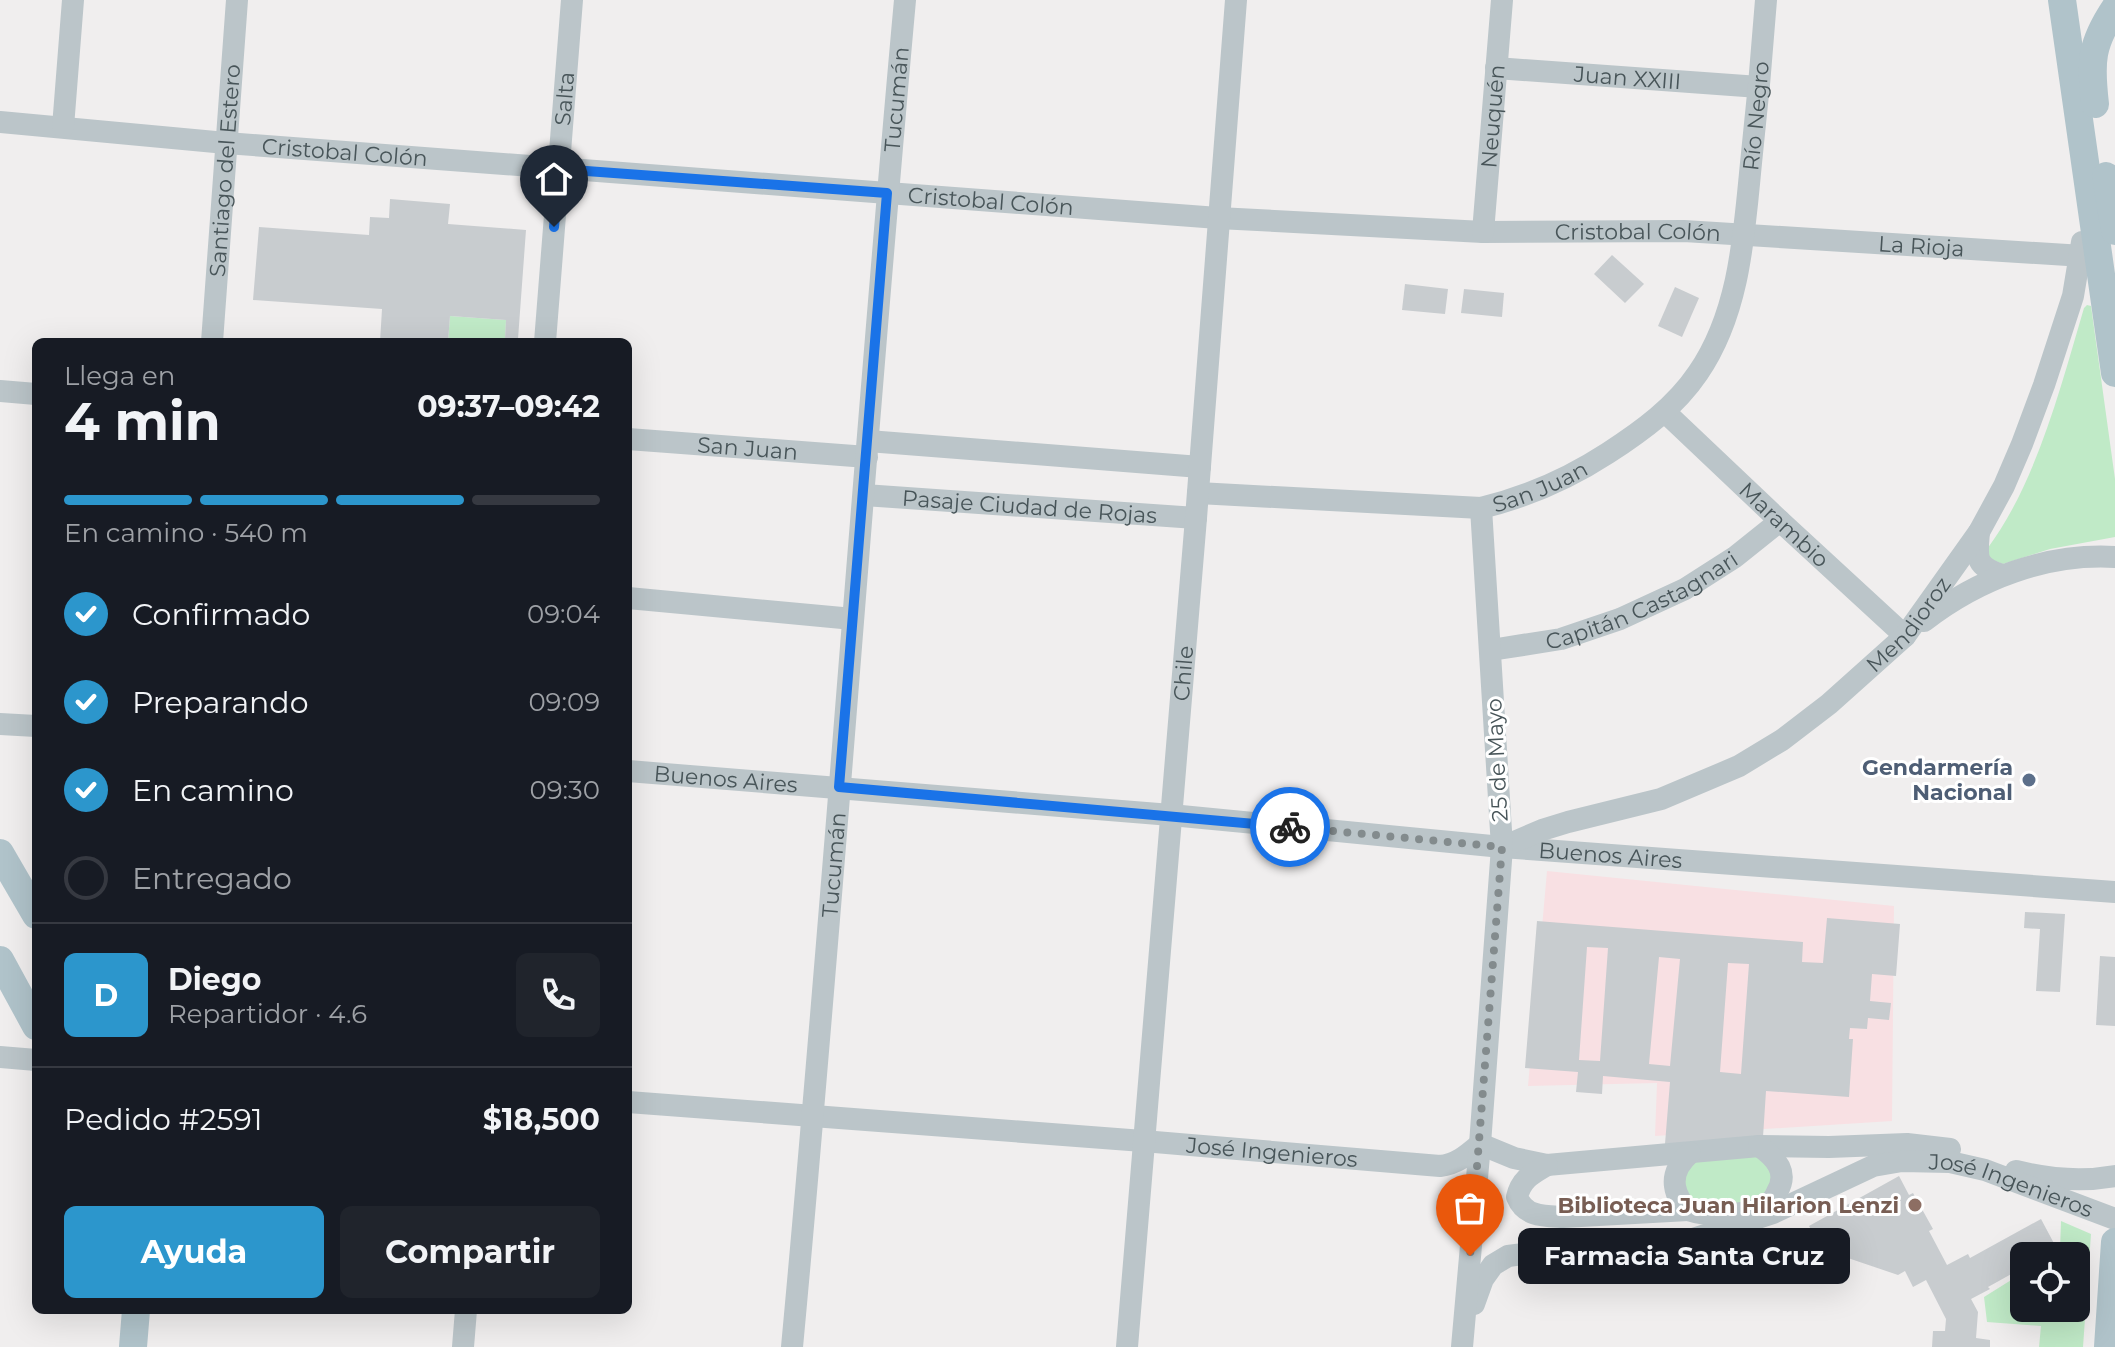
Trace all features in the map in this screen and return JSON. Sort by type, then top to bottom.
[{"type":"main road","points":[[2062,0],[2090,194],[2089,256],[2115,373]]},
{"type":"main road","points":[[2115,8],[2099,34],[2091,74],[2115,231]]},
{"type":"main road","points":[[0,853],[32,908]]},
{"type":"main road","points":[[0,960],[32,1019]]},
{"type":"main road","points":[[2108,1347],[2115,1242]]},
{"type":"main road","points":[[133,1347],[136,1314]]},
{"type":"street","points":[[63,127],[73,0]]},
{"type":"street","name":"Santiago del Estero","points":[[212,338],[237,0]]},
{"type":"street","name":"Salta","points":[[545,338],[572,0]]},
{"type":"street","name":"Tucumán","points":[[792,1347],[814,1115],[905,0]]},
{"type":"street","name":"Chile","points":[[1127,1347],[1236,0]]},
{"type":"street","name":"Neuquén","points":[[1483,232],[1502,0]]},
{"type":"street","name":"Río Negro","points":[[1744,233],[1766,0]]},
{"type":"street","name":"Juan XXIII","points":[[1496,68],[1759,87]]},
{"type":"street","name":"Cristobal Colón","points":[[0,122],[226,143],[1218,218],[1483,232],[1744,233]]},
{"type":"street","name":"La Rioja","points":[[1744,233],[2089,256]]},
{"type":"street","name":"San Juan","points":[[1198,493],[1481,508],[1548,487],[1631,438],[1665,412],[1698,373],[1717,339],[1733,296],[1744,233]]},
{"type":"street","name":"Mendioroz","points":[[1502,847],[1555,826],[1661,799],[1739,766],[1782,740],[1829,704],[1905,636],[1979,532],[2004,486],[2039,399],[2089,256]]},
{"type":"street","points":[[0,391],[32,394]]},
{"type":"street","name":"Marambio","points":[[1665,412],[1905,636]]},
{"type":"street","name":"San Juan","points":[[632,439],[1200,467]]},
{"type":"street","name":"Pasaje Ciudad de Rojas","points":[[864,495],[1196,518]]},
{"type":"street","name":"25 de Mayo","points":[[1462,1343],[1502,847],[1481,508]]},
{"type":"street","name":"Capitán Castagnari","points":[[1491,650],[1561,639],[1620,619],[1697,581],[1735,557],[1780,521]]},
{"type":"street","points":[[1979,532],[1978,559],[1984,566],[2002,575]]},
{"type":"street","points":[[1905,636],[1946,604],[2002,575],[2071,558],[2115,557]]},
{"type":"street","points":[[632,598],[853,619]]},
{"type":"street","points":[[0,724],[32,726]]},
{"type":"street","name":"Buenos Aires","points":[[632,771],[1171,815],[1502,847],[2115,892]]},
{"type":"street","points":[[0,1057],[32,1060]]},
{"type":"street","name":"José Ingenieros","points":[[632,1102],[1440,1166],[1463,1159],[1480,1144]]},
{"type":"street","points":[[1480,1144],[1514,1158],[1547,1165],[1759,1146],[1829,1147],[1870,1156],[1956,1150],[2035,1176],[2060,1179],[2115,1176]]},
{"type":"street","points":[[1759,1146],[1777,1162],[1782,1173],[1782,1181],[1769,1210]]},
{"type":"street","points":[[1829,1147],[1835,1183]]},
{"type":"street","points":[[1688,1210],[1677,1195],[1675,1180],[1683,1159],[1690,1153]]},
{"type":"street","name":"José Ingenieros","points":[[1905,1153],[1985,1170],[2115,1219]]},
{"type":"street","points":[[1462,1343],[1483,1279],[1493,1265],[1508,1256],[1589,1245],[1690,1240],[1835,1183],[1870,1156]]},
{"type":"street","points":[[1547,1165],[1526,1177],[1517,1197],[1526,1211],[1542,1216],[1585,1217],[1688,1210],[1726,1214],[1769,1210]]},
{"type":"street","points":[[463,1347],[466,1314]]},
{"type":"shaded area","points":[[1547,871],[1894,906],[1892,1121],[1655,1136],[1657,1083],[1528,1086]]},
{"type":"green space","points":[[2087,305],[2091,306],[2115,479],[2115,537],[2050,549],[2003,564],[1988,558],[1987,549],[2020,495],[2033,465]]},
{"type":"green space","points":[[450,316],[506,320],[505,338],[448,338]]},
{"type":"green space","points":[[1759,1156],[1766,1162],[1774,1182],[1762,1199],[1729,1207],[1689,1201],[1683,1174],[1696,1160]]},
{"type":"green space","points":[[2061,1221],[2091,1234],[2090,1248],[2090,1242],[2060,1242]]},
{"type":"green space","points":[[2010,1281],[2010,1322],[2085,1322],[2083,1347],[2039,1347],[2041,1326],[1987,1322],[1984,1297]]},
{"type":"building","points":[[390,199],[450,204],[448,224],[526,230],[518,338],[505,338],[506,320],[450,316],[448,338],[380,338],[382,309],[253,300],[259,227],[369,235],[370,217],[389,218]]},
{"type":"building","points":[[1612,255],[1644,284],[1625,303],[1594,274]]},
{"type":"building","points":[[1405,284],[1448,289],[1445,314],[1402,310]]},
{"type":"building","points":[[1675,287],[1699,298],[1682,337],[1658,326]]},
{"type":"building","points":[[1464,289],[1504,293],[1502,317],[1461,313]]},
{"type":"building","points":[[2025,912],[2065,914],[2060,992],[2036,991],[2040,929],[2024,928]]},
{"type":"building","points":[[1827,918],[1900,924],[1896,976],[1872,974],[1870,1001],[1891,1003],[1889,1020],[1868,1018],[1867,1029],[1850,1028],[1849,1039],[1853,1039],[1849,1097],[1766,1091],[1763,1137],[1665,1144],[1670,1082],[1603,1076],[1602,1094],[1576,1092],[1578,1072],[1525,1068],[1537,921],[1803,942],[1802,962],[1823,963]],"holes":[[[1587,947],[1608,948],[1600,1061],[1579,1060]],[[1659,957],[1680,959],[1670,1066],[1649,1064]],[[1728,963],[1749,964],[1741,1074],[1720,1072]]]},
{"type":"building","points":[[2100,956],[2115,957],[2115,1026],[2096,1025]]},
{"type":"building","points":[[1899,1176],[1909,1195],[1913,1193],[1933,1229],[1929,1231],[1947,1265],[1968,1254],[1970,1258],[2041,1219],[2053,1242],[2010,1242],[2010,1275],[1971,1299],[1978,1312],[1976,1338],[1990,1340],[1990,1347],[1932,1347],[1933,1331],[1945,1331],[1946,1319],[1926,1280],[1913,1287],[1905,1271],[1898,1275],[1842,1256],[1830,1263],[1809,1226]]},
{"type":"way so far","points":[[1290,827],[1502,847],[1470,1256]]},
{"type":"place","name":"Gendarmería Nacional","points":[[2029,780]]},
{"type":"place","name":"Biblioteca Juan Hilarion Lenzi","points":[[1915,1205]]},
{"type":"place","name":"Farmacia Santa Cruz","points":[[1470,1256]]},
{"type":"route","points":[[554,227],[559,169],[887,193],[839,787],[1290,827]]}]
